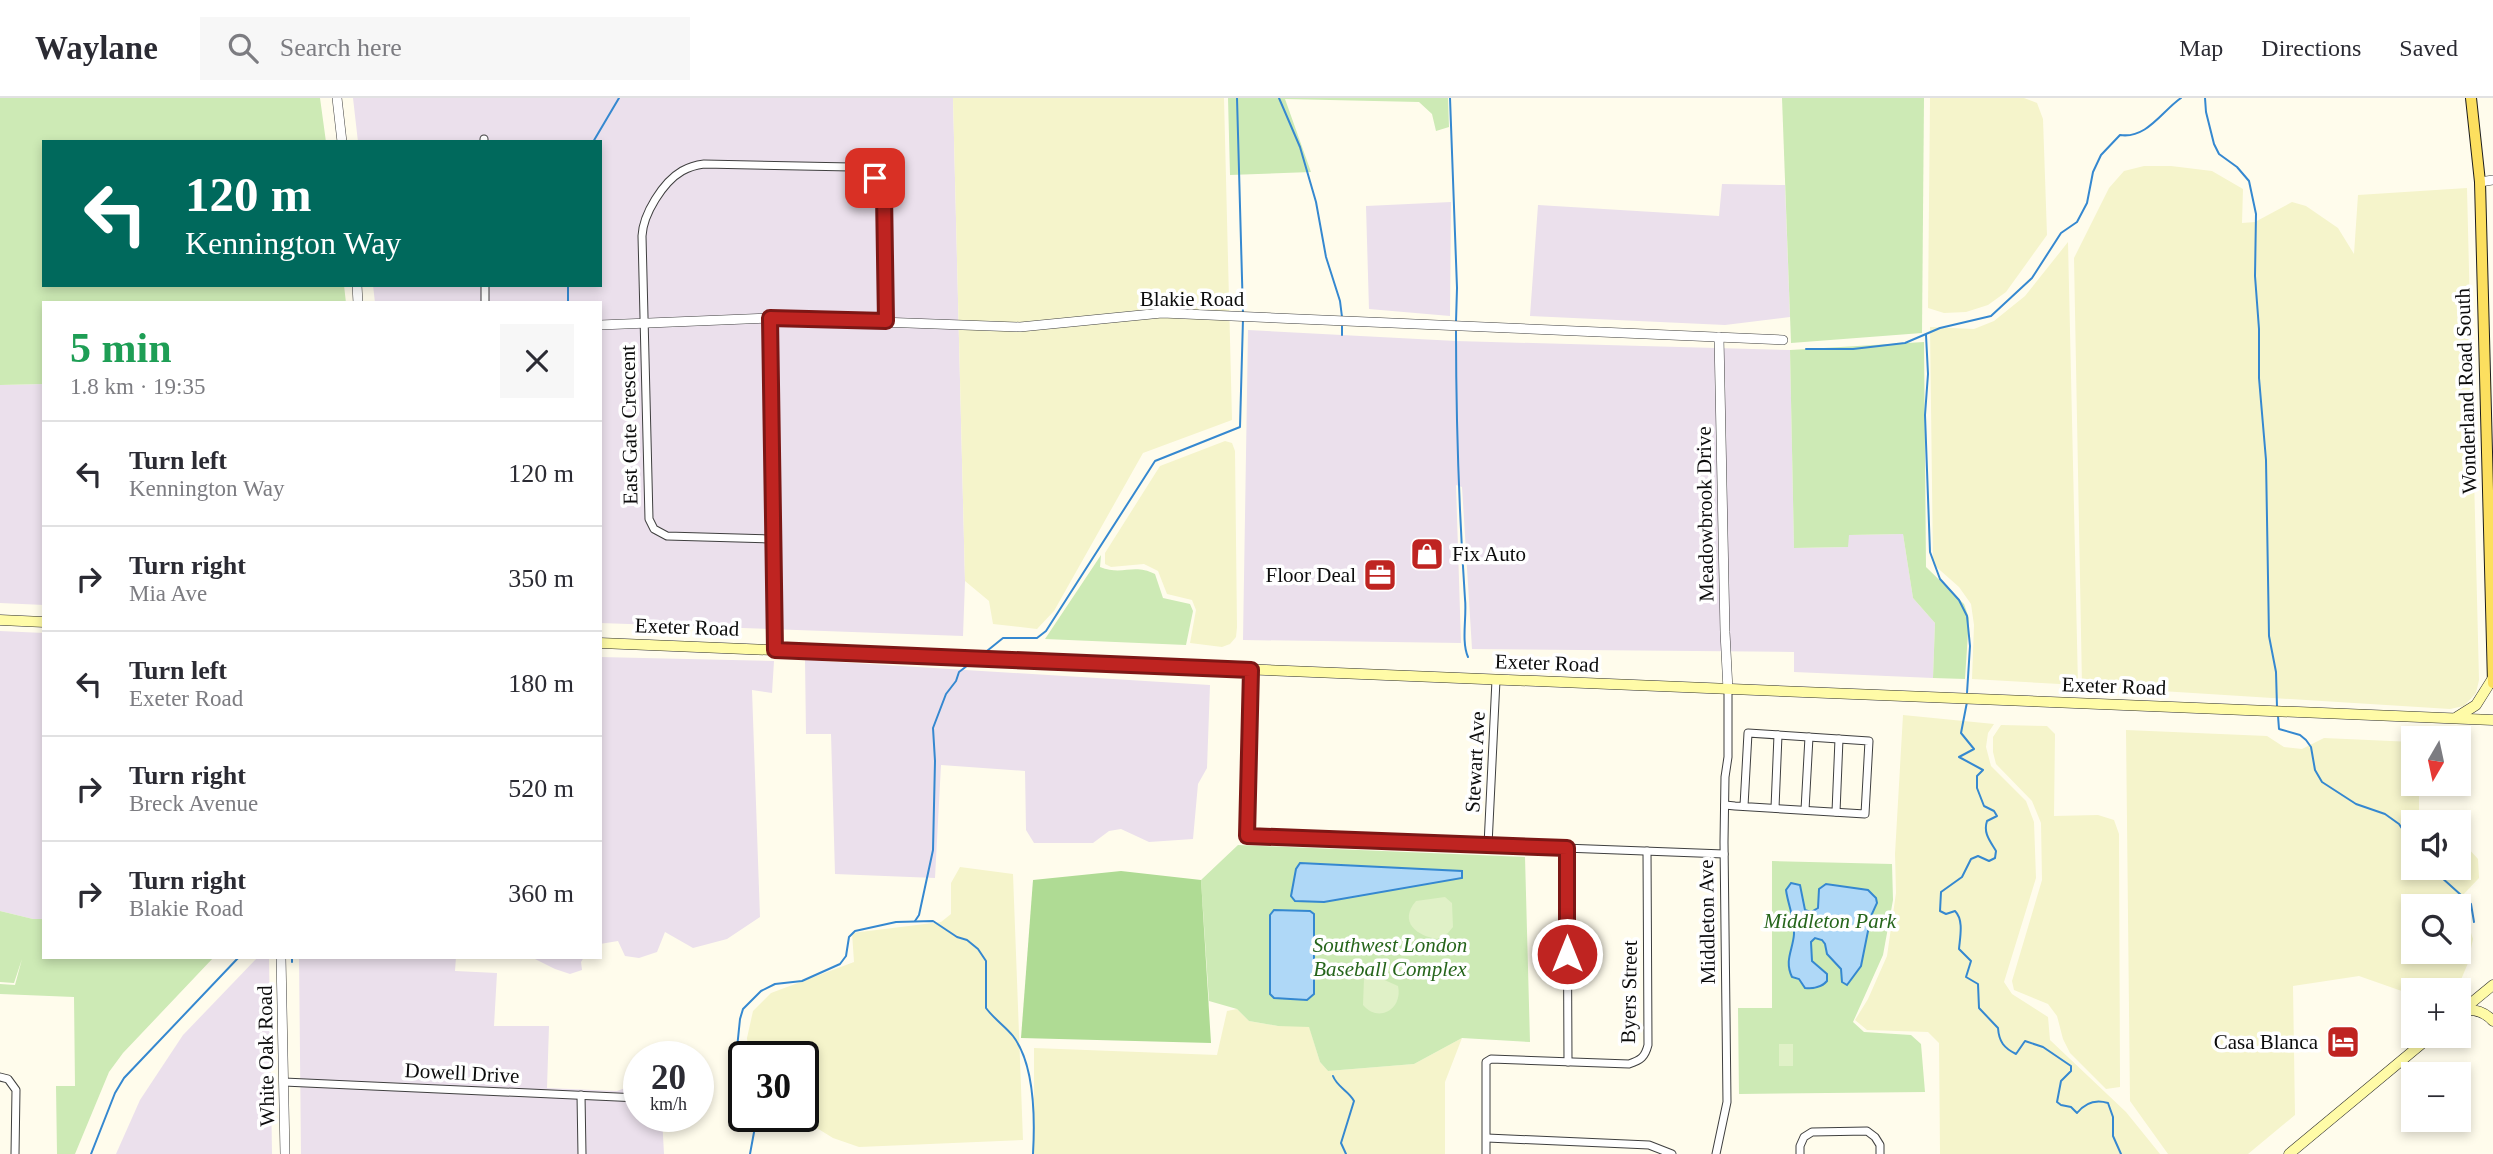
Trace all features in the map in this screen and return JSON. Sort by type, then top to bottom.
[{"type":"main road","name":"Wonderland Road South","points":[[2471,98],[2480,182],[2493,680]]},
{"type":"main road","points":[[0,620],[42,622]]},
{"type":"main road","name":"Exeter Road","points":[[602,643],[2493,720]]},
{"type":"main road","points":[[2454,718],[2476,705],[2493,680]]},
{"type":"main road","points":[[2471,1003],[2493,985]]},
{"type":"main road","points":[[2471,1011],[2478,1011],[2493,1021]]},
{"type":"main road","points":[[2289,1154],[2417,1048]]},
{"type":"street","points":[[337,98],[342,140]]},
{"type":"street","points":[[644,323],[642,236],[645,222],[665,186],[678,173],[690,167],[713,163],[851,167],[872,174],[884,194],[886,321]]},
{"type":"street","points":[[2480,182],[2493,180]]},
{"type":"street","name":"Blakie Road","points":[[602,326],[770,318],[1020,327],[1162,313],[1783,340]]},
{"type":"street","points":[[770,318],[775,650]]},
{"type":"street","name":"East Gate Crescent","points":[[644,323],[648,516],[652,526],[667,536],[774,541]]},
{"type":"street","name":"Meadowbrook Drive","points":[[1719,337],[1728,690]]},
{"type":"street","points":[[1251,670],[1247,836],[1724,854]]},
{"type":"street","name":"Stewart Ave","points":[[1488,845],[1496,680]]},
{"type":"street","name":"Middleton Ave","points":[[1715,1154],[1727,1102],[1724,854],[1728,690]]},
{"type":"street","points":[[1725,805],[1865,814],[1869,741],[1748,733],[1744,806]]},
{"type":"street","points":[[1775,808],[1778,735]]},
{"type":"street","points":[[1805,810],[1809,737]]},
{"type":"street","points":[[1836,812],[1839,739]]},
{"type":"street","points":[[1567,848],[1568,1062]]},
{"type":"street","name":"Byers Street","points":[[1487,1138],[1486,1062],[1491,1059],[1629,1064],[1645,1056],[1648,1045],[1647,851]]},
{"type":"street","name":"White Oak Road","points":[[281,959],[285,1154]]},
{"type":"street","points":[[0,1077],[8,1079],[16,1090],[15,1154]]},
{"type":"street","name":"Dowell Drive","points":[[284,1082],[623,1097]]},
{"type":"street","points":[[581,1096],[582,1154]]},
{"type":"street","points":[[1800,1154],[1804,1137],[1812,1132],[1867,1131],[1880,1145],[1880,1154]]},
{"type":"street","points":[[1486,1154],[1487,1138],[1649,1145],[1672,1154]]},
{"type":"shaded area","points":[[353,98],[953,98],[965,581],[963,636],[602,623],[602,301],[375,301],[373,287],[602,287],[602,140],[358,140]]},
{"type":"shaded area","points":[[1722,184],[1785,185],[1790,317],[1725,325],[1530,316],[1538,205],[1719,216]]},
{"type":"shaded area","points":[[1451,202],[1450,316],[1369,309],[1366,206]]},
{"type":"shaded area","points":[[1248,330],[1456,341],[1790,350],[1794,548],[1848,547],[1848,535],[1903,534],[1913,598],[1935,623],[1933,678],[1794,672],[1794,652],[1472,649],[1462,487],[1456,485],[1461,643],[1243,640]]},
{"type":"shaded area","points":[[42,384],[42,605],[0,603],[0,385]]},
{"type":"shaded area","points":[[0,631],[42,633],[42,919],[0,911]]},
{"type":"shaded area","points":[[602,657],[774,661],[772,693],[752,690],[760,917],[727,939],[693,948],[665,932],[657,952],[639,958],[625,956],[618,941],[602,944]]},
{"type":"shaded area","points":[[805,660],[1210,685],[1207,768],[1198,784],[1193,839],[1149,842],[1121,829],[1109,831],[1093,843],[1034,843],[1026,830],[1025,771],[941,765],[935,878],[835,874],[831,734],[806,734]]},
{"type":"shaded area","points":[[256,959],[269,959],[272,1154],[116,1154],[140,1100],[183,1035]]},
{"type":"shaded area","points":[[299,959],[456,959],[455,971],[497,973],[494,1026],[549,1026],[547,1088],[617,1091],[623,1089],[623,1132],[663,1132],[664,1154],[301,1154]]},
{"type":"shaded area","points":[[535,959],[583,959],[582,970],[570,974]]},
{"type":"green space","points":[[0,98],[320,98],[326,140],[42,140],[42,287],[344,287],[346,301],[42,301],[42,384],[0,385]]},
{"type":"green space","points":[[953,98],[1224,98],[1232,420],[1143,453],[1054,611],[1037,629],[993,624],[989,601],[965,581]]},
{"type":"green space","points":[[1228,98],[1448,98],[1449,127],[1436,131],[1432,114],[1419,102],[1285,99],[1311,172],[1230,175]]},
{"type":"green space","points":[[1782,98],[1924,98],[1922,333],[1791,343]]},
{"type":"green space","points":[[1930,98],[2024,98],[2037,103],[2043,119],[2047,235],[2006,292],[1988,305],[1966,312],[1944,313],[1928,308]]},
{"type":"green space","points":[[2144,166],[2212,171],[2243,189],[2242,223],[2255,222],[2292,202],[2306,206],[2338,228],[2354,254],[2358,195],[2467,188],[2479,680],[2476,693],[2464,706],[2450,709],[2082,686],[2074,258],[2109,188],[2124,171]]},
{"type":"green space","points":[[2068,242],[2078,685],[1972,679],[1974,625],[1971,604],[1959,587],[1933,564],[1930,327],[1974,329],[1994,321],[2025,296]]},
{"type":"green space","points":[[1924,342],[1926,567],[1964,604],[1969,618],[1965,679],[1933,678],[1935,623],[1913,598],[1903,534],[1849,535],[1848,547],[1794,548],[1790,350]]},
{"type":"green space","points":[[1225,441],[1232,443],[1235,451],[1237,627],[1236,637],[1230,644],[1222,647],[1190,643],[1196,610],[1192,600],[1167,594],[1158,571],[1144,564],[1111,567],[1105,564],[1105,553],[1160,466]]},
{"type":"green space","points":[[1101,555],[1100,567],[1155,574],[1163,598],[1190,604],[1193,611],[1186,645],[1045,639]]},
{"type":"green space","points":[[1903,715],[1994,724],[1988,733],[1986,747],[1991,766],[2026,801],[2034,822],[2036,878],[2004,982],[2012,994],[2048,1017],[2050,1040],[2126,1112],[2160,1154],[1940,1154],[1939,1043],[1928,1032],[1867,1030],[1855,1020],[1868,999],[1887,956],[1896,893],[1895,854]]},
{"type":"green space","points":[[2001,725],[2047,726],[2055,734],[2054,816],[2098,815],[2114,820],[2119,834],[2120,1087],[2106,1089],[2070,1053],[2057,1016],[2048,1004],[2014,990],[2012,981],[2042,880],[2041,823],[2032,801],[1996,764],[1993,737]]},
{"type":"green space","points":[[2126,730],[2267,736],[2284,747],[2302,749],[2324,738],[2401,741],[2401,796],[2419,796],[2419,810],[2401,810],[2401,880],[2471,880],[2471,851],[2478,859],[2479,878],[2464,894],[2401,894],[2401,964],[2468,964],[2462,978],[2401,978],[2401,991],[2359,976],[2293,986],[2295,1115],[2248,1154],[2168,1154],[2130,1101]]},
{"type":"green space","name":"Southwest London Baseball Complex","points":[[1238,845],[1525,857],[1530,1042],[1462,1038],[1414,1064],[1328,1071],[1320,1062],[1309,1027],[1249,1021],[1237,1009],[1209,1001],[1201,880]]},
{"type":"green space","name":"Middleton Park","points":[[1772,861],[1892,864],[1893,900],[1883,955],[1853,1022],[1864,1032],[1911,1035],[1921,1044],[1925,1092],[1739,1094],[1738,1008],[1772,1008]]},
{"type":"green space","points":[[960,867],[1013,874],[1023,1140],[859,1147],[833,1138],[819,1129],[819,1041],[747,1041],[753,1011],[771,993],[854,962],[852,933],[941,922],[951,914],[951,883]]},
{"type":"green space","points":[[1121,871],[1201,880],[1211,1043],[1021,1038],[1033,880]]},
{"type":"green space","points":[[1445,897],[1452,903],[1453,927],[1448,933],[1437,939],[1423,935],[1412,927],[1409,915],[1416,901]]},
{"type":"green space","points":[[0,911],[42,919],[42,959],[212,959],[123,1053],[109,1072],[75,1154],[57,1154],[56,1086],[75,1086],[74,997],[0,994],[0,984],[15,985],[22,959],[14,983],[0,982]]},
{"type":"green space","points":[[1371,974],[1398,986],[1397,1002],[1388,1011],[1376,1013],[1363,1005],[1364,978]]},
{"type":"green space","points":[[1237,1009],[1249,1021],[1278,1026],[1309,1026],[1320,1062],[1328,1071],[1414,1064],[1462,1038],[1445,1082],[1445,1154],[1034,1154],[1034,1048],[1217,1055],[1227,1011]]},
{"type":"green space","points":[[1779,1044],[1793,1044],[1793,1066],[1779,1066]]},
{"type":"water","points":[[1300,863],[1462,871],[1462,878],[1324,902],[1295,901],[1291,896],[1296,869]]},
{"type":"water","points":[[1791,883],[1800,885],[1805,910],[1811,912],[1818,908],[1819,889],[1826,884],[1868,890],[1876,898],[1861,966],[1847,985],[1842,982],[1841,969],[1827,954],[1825,944],[1815,938],[1811,942],[1812,961],[1827,974],[1827,981],[1817,987],[1805,988],[1799,979],[1792,977],[1789,960],[1794,928],[1786,890]]},
{"type":"water","points":[[1274,910],[1310,911],[1314,914],[1314,994],[1307,1000],[1274,998],[1270,994],[1270,915]]},
{"type":"waterway","points":[[594,140],[619,98]]},
{"type":"waterway","points":[[1237,98],[1243,314]]},
{"type":"waterway","points":[[1279,98],[1300,147],[1316,202],[1326,257],[1340,301],[1342,317]]},
{"type":"waterway","points":[[1450,98],[1456,322]]},
{"type":"waterway","points":[[1806,349],[1853,349],[1905,343],[1940,328],[1991,316],[2032,278],[2061,233],[2077,222],[2087,203],[2093,172],[2101,155],[2120,135],[2138,133],[2154,123],[2181,98]]},
{"type":"waterway","points":[[2205,98],[2214,144],[2219,154],[2237,167],[2249,181],[2256,214],[2255,276],[2266,460],[2269,636],[2276,672],[2277,707]]},
{"type":"waterway","points":[[568,287],[568,301]]},
{"type":"waterway","points":[[982,655],[1003,638],[1037,638],[1046,631],[1155,461],[1240,427],[1243,319]]},
{"type":"waterway","points":[[1342,326],[1342,335]]},
{"type":"waterway","points":[[1456,331],[1458,465],[1468,657]]},
{"type":"waterway","points":[[1926,335],[1928,374],[1925,415],[1930,552],[1940,579],[1959,600],[1967,616],[1970,646],[1967,693]]},
{"type":"waterway","points":[[915,921],[919,915],[933,850],[933,728],[946,694],[959,672],[972,662]]},
{"type":"waterway","points":[[1967,702],[1961,733],[1974,749],[1959,757],[1983,770],[1977,776],[1977,788],[1984,806],[1994,811],[1997,816],[1987,821],[1986,829],[1996,851],[1995,858],[1989,861],[1978,856],[1971,859],[1962,877],[1941,892],[1940,911],[1946,914],[1955,911],[1960,919],[1959,949],[1971,961],[1966,977],[1978,984],[1979,1008],[1998,1028],[2003,1044],[2016,1054],[2025,1041],[2043,1047],[2071,1066],[2071,1071],[2061,1081],[2057,1102],[2071,1107],[2077,1113],[2091,1103],[2108,1103],[2113,1117],[2113,1136],[2121,1154]]},
{"type":"waterway","points":[[2278,716],[2279,729],[2300,735],[2311,747],[2315,770],[2322,782],[2356,804],[2385,814],[2401,827]]},
{"type":"waterway","points":[[2444,880],[2471,904],[2474,922]]},
{"type":"waterway","points":[[738,1041],[743,1009],[761,991],[775,984],[802,981],[840,964],[846,956],[849,937],[855,931],[896,922],[933,921],[957,937],[967,940],[978,949],[986,961],[986,1008],[1013,1036],[1030,1077],[1034,1125],[1033,1154]]},
{"type":"waterway","points":[[91,1154],[115,1093],[124,1078],[237,959]]},
{"type":"waterway","points":[[1333,1076],[1354,1101],[1341,1143],[1346,1154]]},
{"type":"waterway","points":[[750,1154],[754,1132]]},
{"type":"place","name":"Fix Auto","points":[[1427,554]]},
{"type":"place","name":"Floor Deal","points":[[1380,575]]},
{"type":"place","name":"Casa Blanca","points":[[2343,1042]]},
{"type":"route","points":[[875,178],[884,194],[886,321],[770,318],[775,650],[1251,670],[1247,836],[1567,848],[1567,954]]}]
